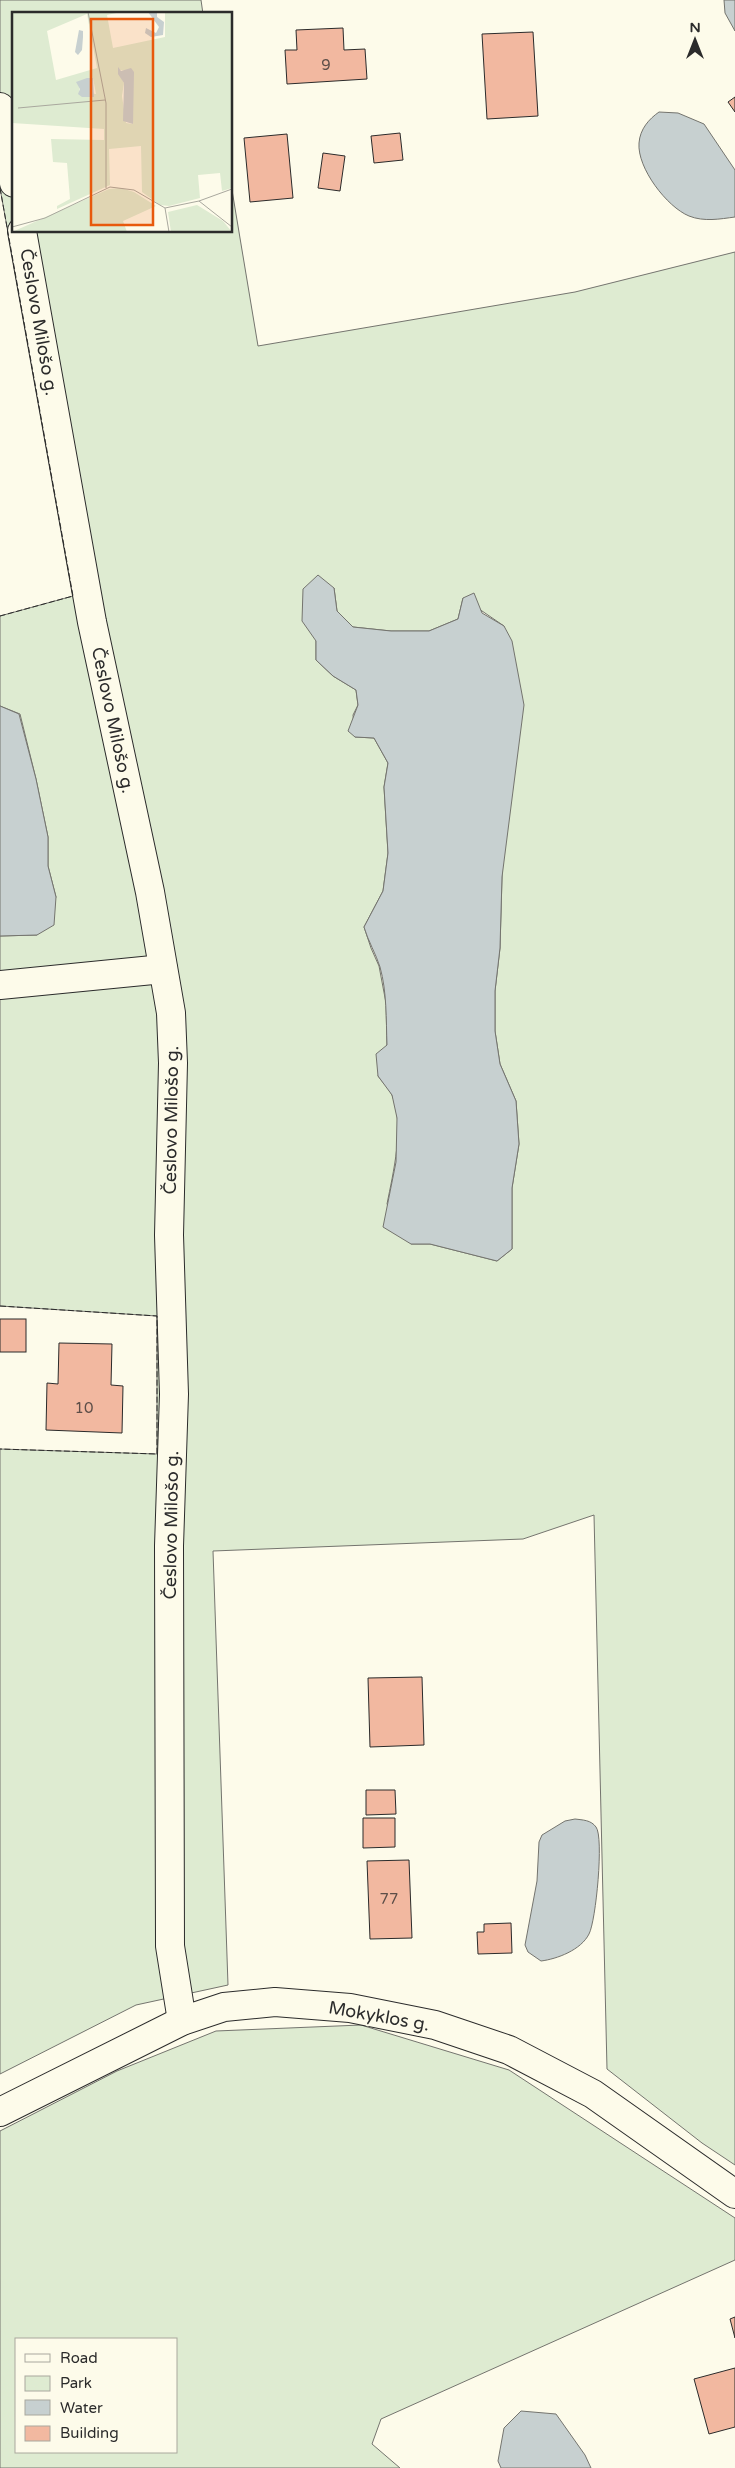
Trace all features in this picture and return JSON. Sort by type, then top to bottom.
[{"type":"street","points":[[0,107],[12,172]]},
{"type":"street","name":"Česlovo Milošo g.","points":[[22,232],[92,622],[150,892],[171,1013],[169,1236],[174,1394],[169,1546],[170,1946],[182,2021]]},
{"type":"street","points":[[0,985],[163,969]]},
{"type":"street","name":"Mokyklos g.","points":[[0,2112],[182,2021],[224,2007],[275,2002],[350,2008],[435,2025],[509,2050],[593,2094],[735,2194]]},
{"type":"green space","points":[[0,0],[201,0],[203,12],[12,12],[12,232],[232,232],[232,190],[258,346],[575,292],[735,252],[735,2165],[702,2143],[607,2069],[594,1515],[523,1539],[213,1551],[228,1985],[136,2005],[0,2074],[0,1449],[157,1454],[157,1316],[0,1306],[0,936],[37,935],[56,897],[48,866],[48,837],[20,714],[0,706],[0,616],[73,596],[0,188]],"holes":[[[334,588],[337,611],[353,627],[391,631],[429,631],[458,619],[463,598],[504,626],[502,877],[500,948],[495,991],[495,1031],[500,1064],[516,1101],[519,1144],[512,1188],[512,1249],[497,1261],[430,1244],[411,1244],[387,1204],[397,1150],[398,1121],[392,1095],[378,1076],[387,1045],[386,1003],[379,966],[364,927],[383,891],[388,853],[384,787],[388,763],[374,738],[355,737],[353,715],[358,705],[356,690],[333,676],[316,660],[316,641]]]},
{"type":"green space","points":[[361,2025],[509,2070],[735,2218],[735,2260],[381,2419],[372,2444],[400,2468],[0,2468],[0,2131],[117,2071],[216,2031]]},
{"type":"water","points":[[724,0],[735,0],[735,31],[725,13]]},
{"type":"water","points":[[659,112],[678,113],[704,124],[735,170],[735,217],[706,219],[689,216],[672,204],[655,186],[643,164],[639,143],[641,133],[646,125]]},
{"type":"water","points":[[318,575],[334,588],[337,611],[353,627],[391,631],[429,631],[458,619],[463,598],[474,593],[482,613],[504,626],[512,641],[524,705],[502,877],[500,948],[495,991],[495,1031],[500,1064],[516,1101],[519,1144],[512,1188],[512,1249],[497,1261],[430,1244],[411,1244],[383,1227],[396,1162],[397,1118],[392,1095],[378,1076],[376,1054],[387,1045],[385,996],[380,967],[364,927],[383,891],[388,853],[384,787],[388,763],[374,738],[355,737],[348,731],[358,705],[356,690],[333,676],[316,660],[316,641],[302,621],[303,589]]},
{"type":"water","points":[[0,706],[19,714],[36,779],[48,837],[48,866],[56,897],[54,925],[37,935],[0,936]]},
{"type":"water","points":[[575,1819],[592,1823],[596,1827],[598,1834],[598,1879],[592,1926],[585,1940],[575,1949],[561,1956],[541,1961],[528,1952],[525,1945],[537,1881],[539,1842],[542,1835],[565,1821]]},
{"type":"water","points":[[521,2411],[556,2414],[585,2455],[591,2468],[501,2468],[498,2461],[504,2428]]},
{"type":"building","points":[[343,28],[344,50],[365,49],[367,79],[287,84],[285,50],[297,50],[296,30]]},
{"type":"building","points":[[533,32],[538,116],[487,119],[482,34]]},
{"type":"building","points":[[735,97],[735,112],[728,102]]},
{"type":"building","points":[[400,133],[403,160],[374,163],[371,136]]},
{"type":"building","points":[[287,134],[293,198],[250,202],[244,138]]},
{"type":"building","points":[[323,153],[345,156],[340,191],[318,188]]},
{"type":"building","points":[[0,1319],[26,1319],[26,1352],[0,1352]]},
{"type":"building","points":[[59,1343],[112,1344],[111,1385],[123,1386],[122,1433],[46,1430],[47,1383],[58,1384]]},
{"type":"building","points":[[422,1677],[424,1745],[370,1747],[368,1678]]},
{"type":"building","points":[[366,1790],[395,1790],[396,1814],[366,1815]]},
{"type":"building","points":[[363,1818],[395,1818],[395,1847],[363,1848]]},
{"type":"building","points":[[409,1860],[412,1938],[370,1939],[367,1861]]},
{"type":"building","points":[[511,1923],[512,1953],[478,1954],[477,1932],[484,1932],[484,1924]]},
{"type":"building","points":[[735,2317],[735,2338],[730,2319]]},
{"type":"building","points":[[735,2368],[735,2427],[709,2434],[694,2379]]},
{"type":"fence","points":[[0,188],[73,596],[0,616]]},
{"type":"fence","points":[[0,1306],[157,1316],[157,1454],[0,1449]]}]
